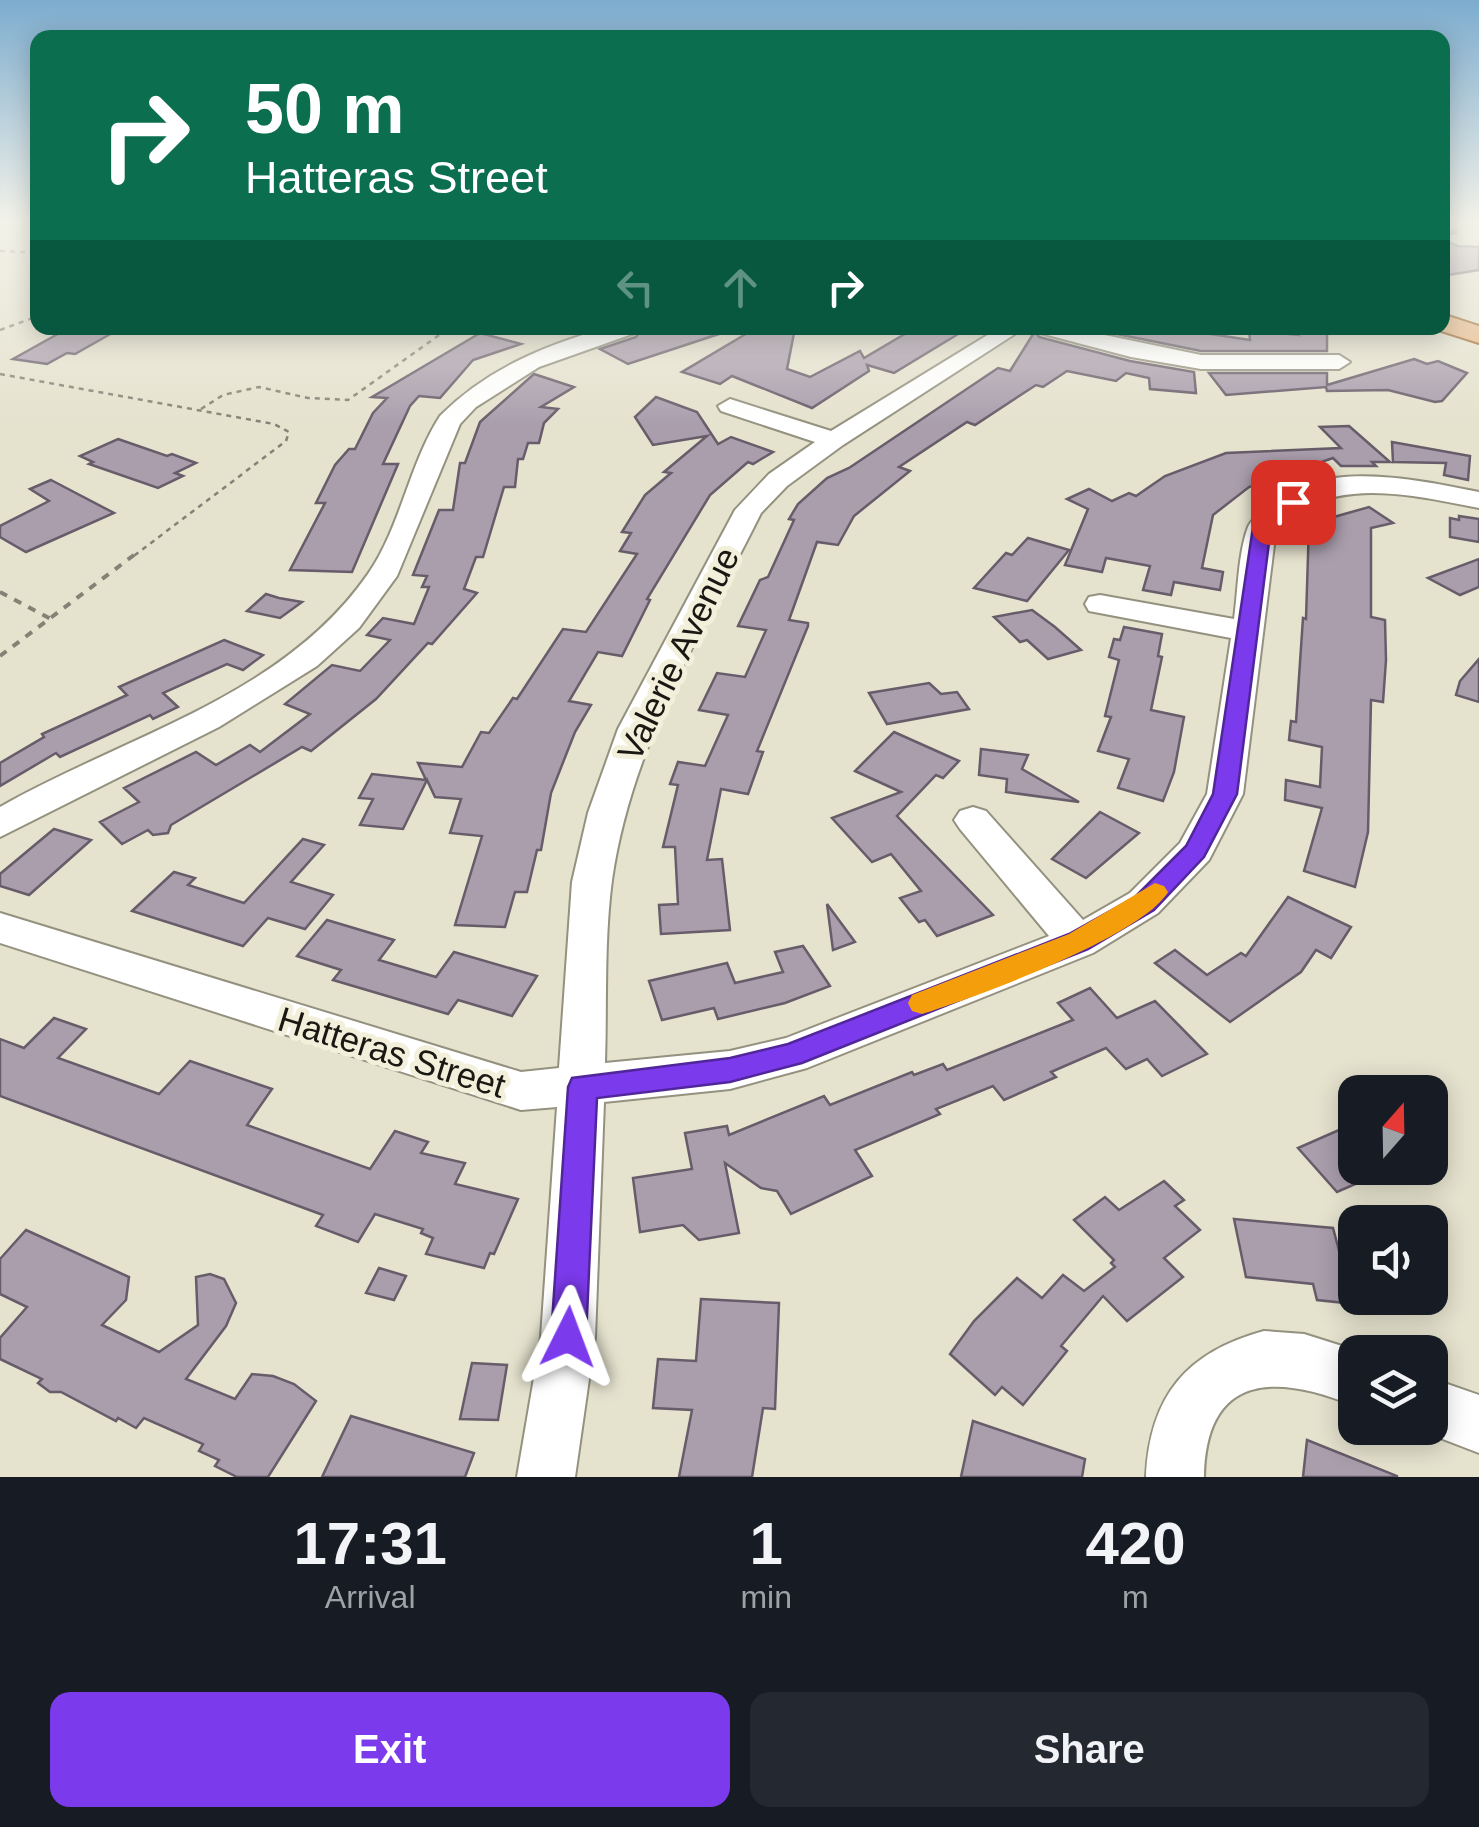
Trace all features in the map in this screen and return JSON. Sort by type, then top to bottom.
[{"type":"main road","points":[[1450,325],[1479,335]]},
{"type":"street","points":[[0,824],[34,802],[236,703],[282,674],[330,636],[382,576],[449,422],[465,402],[512,369],[607,335]]},
{"type":"street","name":"Valerie Avenue","points":[[546,1477],[568,1337],[592,882],[607,813],[635,730],[748,510],[778,480],[834,440],[1001,335]]},
{"type":"street","points":[[1074,335],[1202,362],[1339,362]]},
{"type":"street","points":[[730,406],[834,440]]},
{"type":"street","name":"Hatteras Street","points":[[0,928],[498,1087],[536,1092],[583,1087],[730,1070],[791,1055],[1078,942],[1144,903],[1196,851],[1225,794],[1262,527],[1274,510],[1311,493],[1360,486],[1423,489],[1479,500]]},
{"type":"street","points":[[1100,604],[1246,630]]},
{"type":"street","points":[[973,820],[1078,942]]},
{"type":"street","points":[[1175,1477],[1174,1449],[1188,1411],[1219,1374],[1268,1357],[1321,1364],[1338,1371]]},
{"type":"street","points":[[1448,1413],[1479,1424]]},
{"type":"path","points":[[0,330],[30,319]]},
{"type":"path","points":[[200,410],[223,391],[246,386],[348,400],[439,335]]},
{"type":"path","points":[[0,374],[274,424],[288,432],[286,441],[0,656]]},
{"type":"path","points":[[0,592],[52,619]]},
{"type":"building","points":[[56,335],[109,335],[47,364],[13,359]]},
{"type":"building","points":[[477,335],[521,344],[473,360],[440,398],[419,396],[410,406],[383,464],[398,464],[352,572],[290,570],[325,503],[316,503],[335,465],[349,449],[355,449],[373,413],[387,398],[372,397]]},
{"type":"building","points":[[716,335],[628,364],[600,349],[636,337]]},
{"type":"building","points":[[744,335],[794,335],[787,369],[810,377],[860,351],[864,358],[903,335],[956,335],[894,373],[867,365],[869,371],[812,408],[732,376],[720,384],[682,372]]},
{"type":"building","points":[[1032,335],[1038,335],[1130,361],[1194,372],[1196,393],[1150,389],[1149,378],[1126,373],[1116,381],[1067,371],[1043,387],[1036,385],[975,425],[967,422],[899,467],[910,471],[854,516],[838,545],[817,542],[789,620],[808,626],[757,751],[763,752],[748,794],[721,789],[707,860],[722,859],[730,930],[661,934],[659,905],[678,904],[675,847],[663,847],[678,785],[670,784],[678,762],[705,766],[728,715],[699,710],[717,673],[745,677],[766,630],[738,626],[760,580],[768,577],[798,504],[827,478],[849,468],[998,368],[1010,371]]},
{"type":"building","points":[[1122,335],[1217,335],[1250,340],[1250,335],[1327,335],[1327,351],[1201,351]]},
{"type":"building","points":[[1414,359],[1427,364],[1438,361],[1467,373],[1442,401],[1435,402],[1388,390],[1327,391],[1326,387],[1226,395],[1209,373],[1327,373],[1327,385]]},
{"type":"building","points":[[534,374],[574,387],[541,407],[558,409],[544,423],[539,443],[528,443],[523,459],[518,459],[515,487],[504,487],[483,557],[476,557],[464,589],[477,593],[376,699],[311,751],[302,747],[171,825],[168,833],[153,835],[148,830],[122,844],[100,822],[139,802],[124,788],[196,752],[216,765],[250,745],[260,752],[310,714],[285,704],[332,665],[360,671],[390,640],[367,635],[383,618],[414,624],[429,587],[422,587],[427,576],[413,575],[439,510],[453,510],[460,463],[465,463],[480,422]]},
{"type":"building","points":[[656,397],[697,412],[718,444],[731,437],[773,452],[753,464],[748,462],[710,495],[647,599],[650,600],[622,656],[598,652],[569,701],[591,705],[575,732],[551,793],[541,850],[537,850],[527,892],[515,892],[505,927],[455,925],[482,836],[450,833],[461,799],[435,797],[427,780],[403,829],[360,825],[373,799],[359,798],[372,774],[426,780],[418,763],[462,767],[481,732],[489,733],[513,698],[517,699],[563,629],[586,632],[637,554],[620,551],[631,533],[622,532],[645,495],[671,473],[664,472],[707,436],[653,445],[635,417]]},
{"type":"building","points":[[1349,426],[1390,462],[1341,466],[1333,458],[1249,487],[1213,515],[1202,568],[1223,572],[1220,590],[1174,582],[1171,595],[1143,590],[1150,566],[1106,558],[1102,572],[1065,565],[1088,509],[1067,499],[1089,489],[1112,501],[1129,493],[1136,496],[1165,476],[1226,453],[1341,448],[1320,427]]},
{"type":"building","points":[[118,439],[196,463],[175,473],[183,476],[158,488],[89,464],[93,462],[80,456]]},
{"type":"building","points":[[1392,442],[1470,456],[1468,480],[1444,475],[1446,463],[1393,462]]},
{"type":"building","points":[[51,480],[114,513],[26,552],[0,537],[0,526],[49,501],[30,489]]},
{"type":"building","points":[[1369,507],[1393,523],[1371,528],[1371,617],[1385,620],[1386,660],[1383,702],[1371,700],[1368,832],[1355,887],[1304,871],[1322,808],[1285,800],[1286,780],[1320,787],[1322,747],[1289,740],[1291,721],[1296,722],[1303,618],[1306,619],[1309,524]]},
{"type":"building","points":[[1459,516],[1479,519],[1479,542],[1450,537],[1450,518],[1459,520]]},
{"type":"building","points":[[1028,538],[1069,550],[1027,601],[974,588],[1006,553],[1012,555]]},
{"type":"building","points":[[1479,559],[1479,587],[1460,595],[1428,578]]},
{"type":"building","points":[[266,594],[302,602],[280,618],[247,611]]},
{"type":"building","points":[[1032,610],[1081,650],[1048,659],[1027,640],[1020,642],[994,617]]},
{"type":"building","points":[[1124,627],[1162,634],[1158,656],[1162,657],[1151,710],[1184,717],[1174,772],[1163,801],[1118,788],[1129,759],[1098,751],[1111,717],[1105,716],[1119,660],[1109,657],[1114,639],[1120,640]]},
{"type":"building","points":[[224,640],[263,655],[243,670],[227,664],[163,693],[178,707],[153,719],[150,715],[60,757],[56,753],[0,786],[0,763],[44,737],[42,734],[127,695],[119,687]]},
{"type":"building","points":[[1479,659],[1479,702],[1456,695],[1460,681]]},
{"type":"building","points":[[929,683],[941,694],[957,692],[969,709],[887,724],[869,693]]},
{"type":"building","points":[[894,732],[959,761],[943,778],[936,775],[897,816],[993,915],[937,936],[925,920],[919,922],[900,898],[921,891],[891,854],[872,862],[832,818],[901,792],[855,771]]},
{"type":"building","points":[[981,749],[1028,755],[1022,769],[1079,802],[1006,792],[1007,779],[979,775]]},
{"type":"building","points":[[1100,812],[1139,833],[1086,878],[1052,859]]},
{"type":"building","points":[[54,829],[91,840],[29,895],[0,886],[0,874]]},
{"type":"building","points":[[303,839],[324,845],[291,882],[333,895],[305,929],[268,918],[243,946],[132,911],[174,872],[195,878],[188,885],[244,903]]},
{"type":"building","points":[[1288,897],[1351,927],[1331,958],[1316,950],[1301,972],[1230,1022],[1155,963],[1175,950],[1207,975],[1241,953],[1246,956]]},
{"type":"building","points":[[827,904],[855,942],[833,950]]},
{"type":"building","points":[[327,920],[394,940],[379,960],[436,977],[454,952],[537,976],[512,1016],[458,1000],[448,1014],[333,980],[341,970],[297,956]]},
{"type":"building","points":[[803,946],[830,986],[785,1003],[718,1019],[714,1008],[662,1020],[649,981],[727,963],[735,983],[783,972],[775,952]]},
{"type":"building","points":[[1090,988],[1117,1018],[1155,1001],[1207,1054],[1162,1076],[1147,1059],[1126,1069],[1106,1048],[1051,1072],[1056,1077],[1004,1100],[993,1086],[936,1109],[940,1114],[855,1150],[872,1176],[791,1214],[777,1191],[761,1188],[725,1163],[739,1233],[699,1240],[683,1225],[640,1232],[633,1178],[692,1169],[685,1133],[727,1126],[729,1135],[824,1096],[830,1105],[912,1072],[914,1075],[943,1064],[947,1070],[1073,1020],[1058,1003]]},
{"type":"building","points":[[54,1018],[86,1029],[58,1058],[159,1094],[190,1061],[272,1089],[247,1125],[370,1169],[395,1131],[428,1142],[421,1153],[465,1163],[455,1184],[518,1199],[494,1254],[490,1253],[484,1268],[426,1254],[433,1238],[421,1233],[423,1229],[375,1214],[358,1242],[316,1226],[323,1215],[0,1096],[0,1039],[24,1048]]},
{"type":"building","points":[[1338,1130],[1338,1185],[1353,1185],[1337,1192],[1298,1148]]},
{"type":"building","points":[[1164,1181],[1184,1200],[1175,1206],[1200,1230],[1164,1258],[1183,1277],[1127,1321],[1103,1296],[1061,1346],[1067,1351],[1023,1405],[1002,1387],[995,1395],[950,1354],[974,1321],[1017,1278],[1042,1298],[1063,1275],[1084,1291],[1115,1267],[1111,1263],[1114,1260],[1074,1220],[1105,1197],[1119,1210]]},
{"type":"building","points":[[1234,1219],[1333,1228],[1338,1247],[1338,1302],[1317,1300],[1313,1284],[1246,1277]]},
{"type":"building","points":[[26,1230],[129,1277],[126,1300],[102,1325],[159,1352],[198,1325],[196,1277],[210,1274],[224,1279],[236,1303],[226,1326],[186,1379],[235,1399],[252,1374],[273,1376],[294,1384],[316,1401],[268,1477],[237,1477],[215,1466],[219,1460],[199,1451],[203,1444],[144,1418],[136,1428],[118,1418],[116,1421],[61,1392],[50,1392],[38,1383],[42,1379],[0,1359],[0,1338],[27,1307],[0,1294],[0,1259]]},
{"type":"building","points":[[379,1268],[406,1276],[394,1300],[366,1293]]},
{"type":"building","points":[[701,1299],[779,1303],[775,1409],[763,1408],[752,1477],[679,1477],[692,1410],[653,1408],[658,1359],[696,1361]]},
{"type":"building","points":[[472,1363],[507,1365],[498,1420],[460,1419]]},
{"type":"building","points":[[351,1416],[474,1453],[465,1477],[322,1477]]},
{"type":"building","points":[[973,1421],[1085,1459],[1082,1477],[961,1477]]},
{"type":"building","points":[[1307,1440],[1397,1476],[1397,1477],[1303,1477]]},
{"type":"slow traffic","points":[[922,1003],[1078,942],[1144,903],[1155,892]]},
{"type":"route","points":[[568,1337],[583,1087],[730,1070],[791,1055],[1078,942],[1144,903],[1196,851],[1225,794],[1262,527],[1274,510],[1293,502]]}]
